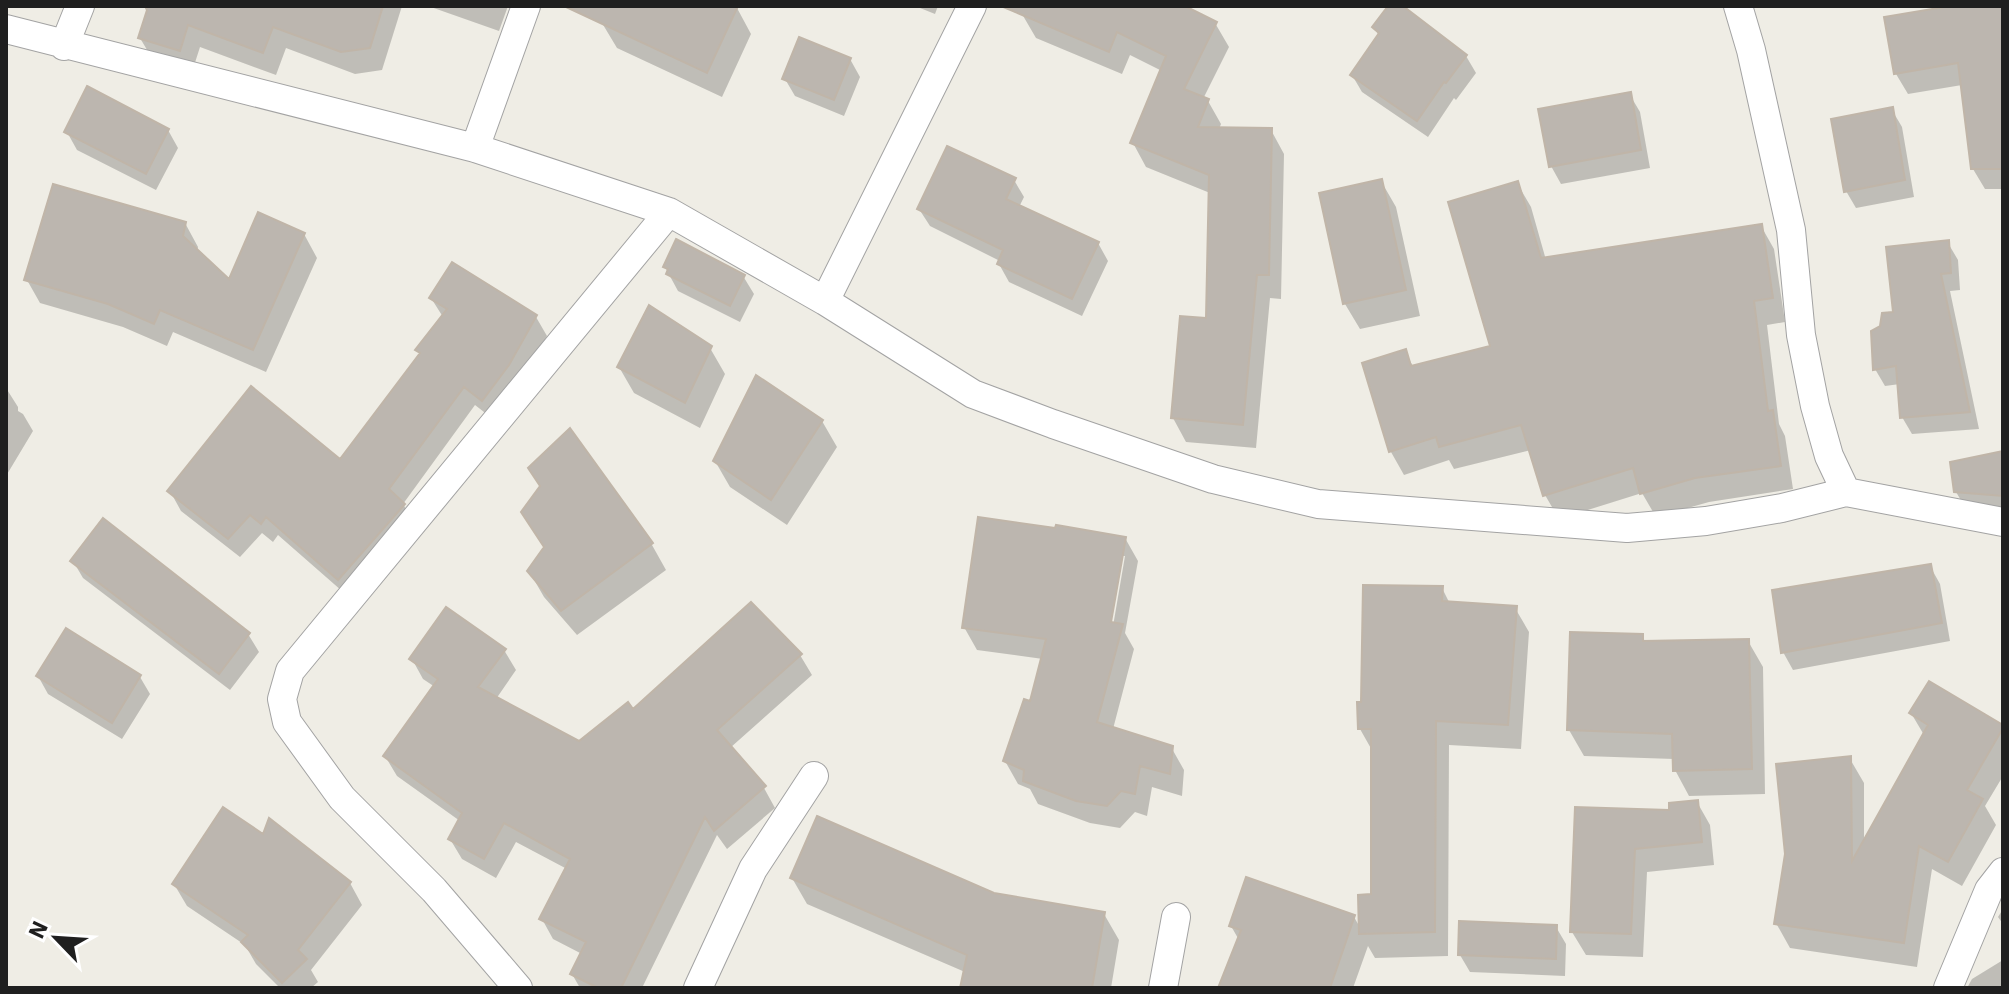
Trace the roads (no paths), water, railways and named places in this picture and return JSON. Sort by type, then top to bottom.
[{"type":"street","points":[[64,46],[80,6]]},
{"type":"street","points":[[475,148],[526,6]]},
{"type":"street","points":[[825,301],[972,6]]},
{"type":"street","points":[[1738,6],[1751,50],[1791,230],[1801,335],[1815,406],[1829,456],[1846,492]]},
{"type":"street","points":[[6,29],[475,148],[669,212],[825,301],[973,394],[1213,479],[1318,504],[1627,528],[1706,521],[1782,508],[1846,492],[2003,522]]},
{"type":"street","points":[[518,988],[434,890],[342,798],[287,722],[282,699],[290,671],[669,212]]},
{"type":"street","points":[[698,988],[753,869],[814,776]]},
{"type":"street","points":[[1948,988],[1989,890],[2003,872]]},
{"type":"street","points":[[1163,988],[1176,917]]}]
